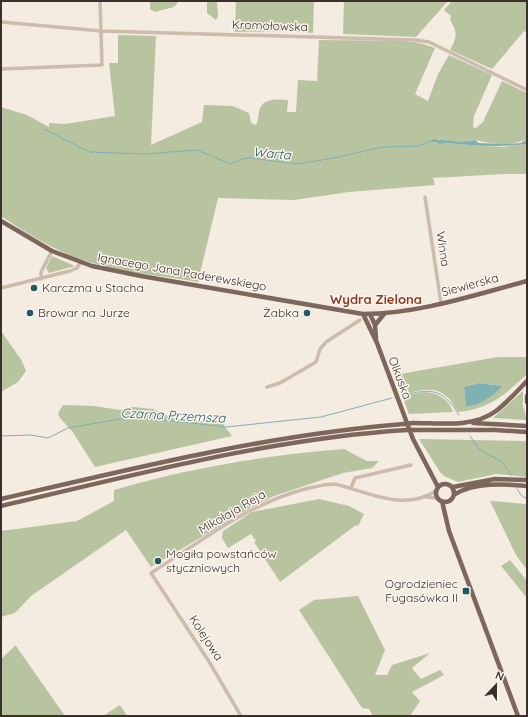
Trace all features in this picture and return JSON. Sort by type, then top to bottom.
[{"type":"main road","name":"Ignacego Jana Paderewskiego","points":[[1,221],[52,251],[80,263],[134,275],[370,314]]},
{"type":"main road","name":"Siewierska","points":[[370,314],[441,304],[527,281]]},
{"type":"main road","points":[[375,325],[385,313]]},
{"type":"main road","name":"Olkuska","points":[[363,314],[377,343],[405,422],[413,431],[437,489]]},
{"type":"main road","name":"Olkuska","points":[[370,314],[375,325],[377,343]]},
{"type":"main road","points":[[469,423],[496,411],[527,381]]},
{"type":"main road","points":[[527,396],[527,402]]},
{"type":"main road","points":[[1,499],[259,442],[338,430],[405,422],[527,426]]},
{"type":"main road","points":[[1,506],[242,450],[331,436],[406,430],[527,432]]},
{"type":"main road","points":[[430,470],[444,483],[453,487],[495,479],[527,480]]},
{"type":"main road","points":[[444,483],[437,489],[449,531],[518,716]]},
{"type":"main road","points":[[446,517],[450,501],[455,494],[474,487],[486,485],[527,486]]},
{"type":"main road","points":[[453,487],[455,494]]},
{"type":"main road","points":[[440,500],[450,501]]},
{"type":"street","points":[[1,69],[102,65],[100,1]]},
{"type":"street","name":"Kromołowska","points":[[1,22],[101,31],[416,40],[429,42],[527,90]]},
{"type":"street","name":"Winna","points":[[425,197],[441,304]]},
{"type":"street","points":[[41,278],[41,272],[52,251]]},
{"type":"street","points":[[1,288],[75,269],[80,263]]},
{"type":"street","points":[[267,387],[280,383],[316,362],[320,349],[326,342],[360,320]]},
{"type":"street","points":[[351,488],[355,478],[410,465]]},
{"type":"street","name":"Mikołaja Reja","points":[[150,573],[245,513],[278,497],[328,484],[351,488],[390,500],[404,500],[423,497],[440,500]]},
{"type":"street","name":"Mikołaja Reja","points":[[423,497],[437,489]]},
{"type":"street","name":"Kolejowa","points":[[150,573],[208,660],[241,716]]},
{"type":"green space","points":[[150,1],[179,1],[174,7],[155,12],[150,9]]},
{"type":"green space","points":[[207,1],[217,1],[218,16],[216,20],[207,13]]},
{"type":"green space","points":[[236,1],[314,1],[313,33],[286,31],[235,32]]},
{"type":"green space","points":[[344,1],[448,1],[416,37],[343,34]]},
{"type":"green space","points":[[452,1],[527,1],[527,33],[524,31],[492,69],[450,50],[456,34],[450,19],[451,16],[444,10]]},
{"type":"green space","points":[[118,35],[156,36],[151,145],[202,122],[204,105],[233,106],[249,113],[251,123],[256,125],[260,108],[265,102],[268,101],[276,99],[288,100],[287,112],[296,112],[298,80],[317,81],[319,40],[406,41],[420,43],[435,48],[415,94],[428,101],[438,74],[449,55],[492,75],[474,116],[473,127],[476,128],[483,122],[502,81],[527,93],[527,139],[520,142],[501,144],[475,140],[462,142],[437,139],[440,145],[444,143],[502,147],[527,144],[527,174],[433,178],[435,185],[349,192],[294,200],[218,198],[198,282],[137,273],[91,263],[47,245],[1,216],[1,115],[3,112],[1,112],[1,107],[27,115],[49,127],[49,123],[65,124],[115,116],[109,63],[118,63]]},
{"type":"green space","points":[[52,256],[75,266],[49,273],[46,268]]},
{"type":"green space","points":[[1,331],[22,361],[26,371],[18,382],[1,392]]},
{"type":"green space","points":[[498,357],[527,357],[527,374],[504,394],[496,400],[479,408],[458,412],[446,396],[434,390],[415,391],[402,395],[394,375]],"holes":[[[479,383],[501,387],[477,403],[466,406],[464,387]]]},
{"type":"green space","points":[[523,391],[523,406],[527,420],[493,418]]},
{"type":"green space","points":[[424,392],[442,397],[451,407],[453,412],[409,414],[402,396]]},
{"type":"green space","points":[[63,405],[94,406],[120,410],[133,407],[153,409],[172,418],[223,424],[232,436],[95,467],[72,431],[60,418],[58,413]]},
{"type":"green space","points":[[419,439],[527,441],[527,477],[496,474],[458,482],[444,476],[440,472]]},
{"type":"green space","points":[[344,449],[367,461],[379,461],[372,468],[343,473],[274,496],[247,510],[151,567],[126,530],[31,596],[15,613],[1,617],[1,531],[77,521],[114,501],[114,490],[171,475],[257,459]]},
{"type":"green space","points":[[319,499],[349,506],[364,514],[358,526],[356,525],[280,582],[254,542],[256,541],[251,534],[228,548],[222,538],[223,531],[252,512]]},
{"type":"green space","points":[[490,501],[527,504],[527,570],[516,555]]},
{"type":"green space","points":[[510,560],[527,581],[527,598],[501,566]]},
{"type":"green space","points":[[358,596],[385,650],[375,675],[387,675],[392,665],[430,653],[412,668],[421,679],[440,670],[444,675],[412,692],[420,701],[410,716],[373,716],[369,709],[362,708],[299,610],[314,600]]},
{"type":"green space","points":[[16,645],[65,716],[1,716],[1,659]]},
{"type":"green space","points":[[120,705],[127,716],[103,716]]},
{"type":"water","points":[[433,139],[462,142],[475,140],[479,143],[503,144],[521,143],[527,139],[527,144],[495,146],[444,143],[440,145],[437,142],[430,142]]},
{"type":"water","points":[[479,383],[502,386],[486,400],[475,405],[466,406],[464,387]]},
{"type":"waterway","name":"Warta","points":[[44,129],[90,152],[145,154],[197,150],[231,164],[242,159],[251,158],[296,164],[334,158],[382,147],[419,146],[431,141]]},
{"type":"waterway","name":"Czarna Przemsza","points":[[404,395],[430,391],[442,395],[448,400],[459,415]]},
{"type":"waterway","name":"Czarna Przemsza","points":[[1,436],[31,435],[48,438],[68,428],[126,418],[174,421],[226,427],[321,417],[392,398]]},
{"type":"waterway","name":"Czarna Przemsza","points":[[470,436],[479,449],[502,462],[511,475]]},
{"type":"waterway","name":"Czarna Przemsza","points":[[517,489],[521,495],[527,499]]},
{"type":"place","name":"Karczma u Stacha","points":[[34,288]]},
{"type":"place","name":"Browar na Jurze","points":[[30,313]]},
{"type":"place","name":"Żabka","points":[[307,313]]},
{"type":"place","name":"Mogiła powstańców styczniowych","points":[[158,561]]},
{"type":"place","name":"Ogrodzieniec Fugasówka II","points":[[466,591]]},
{"type":"district","name":"Wydra Zielona","points":[[376,299]]}]
